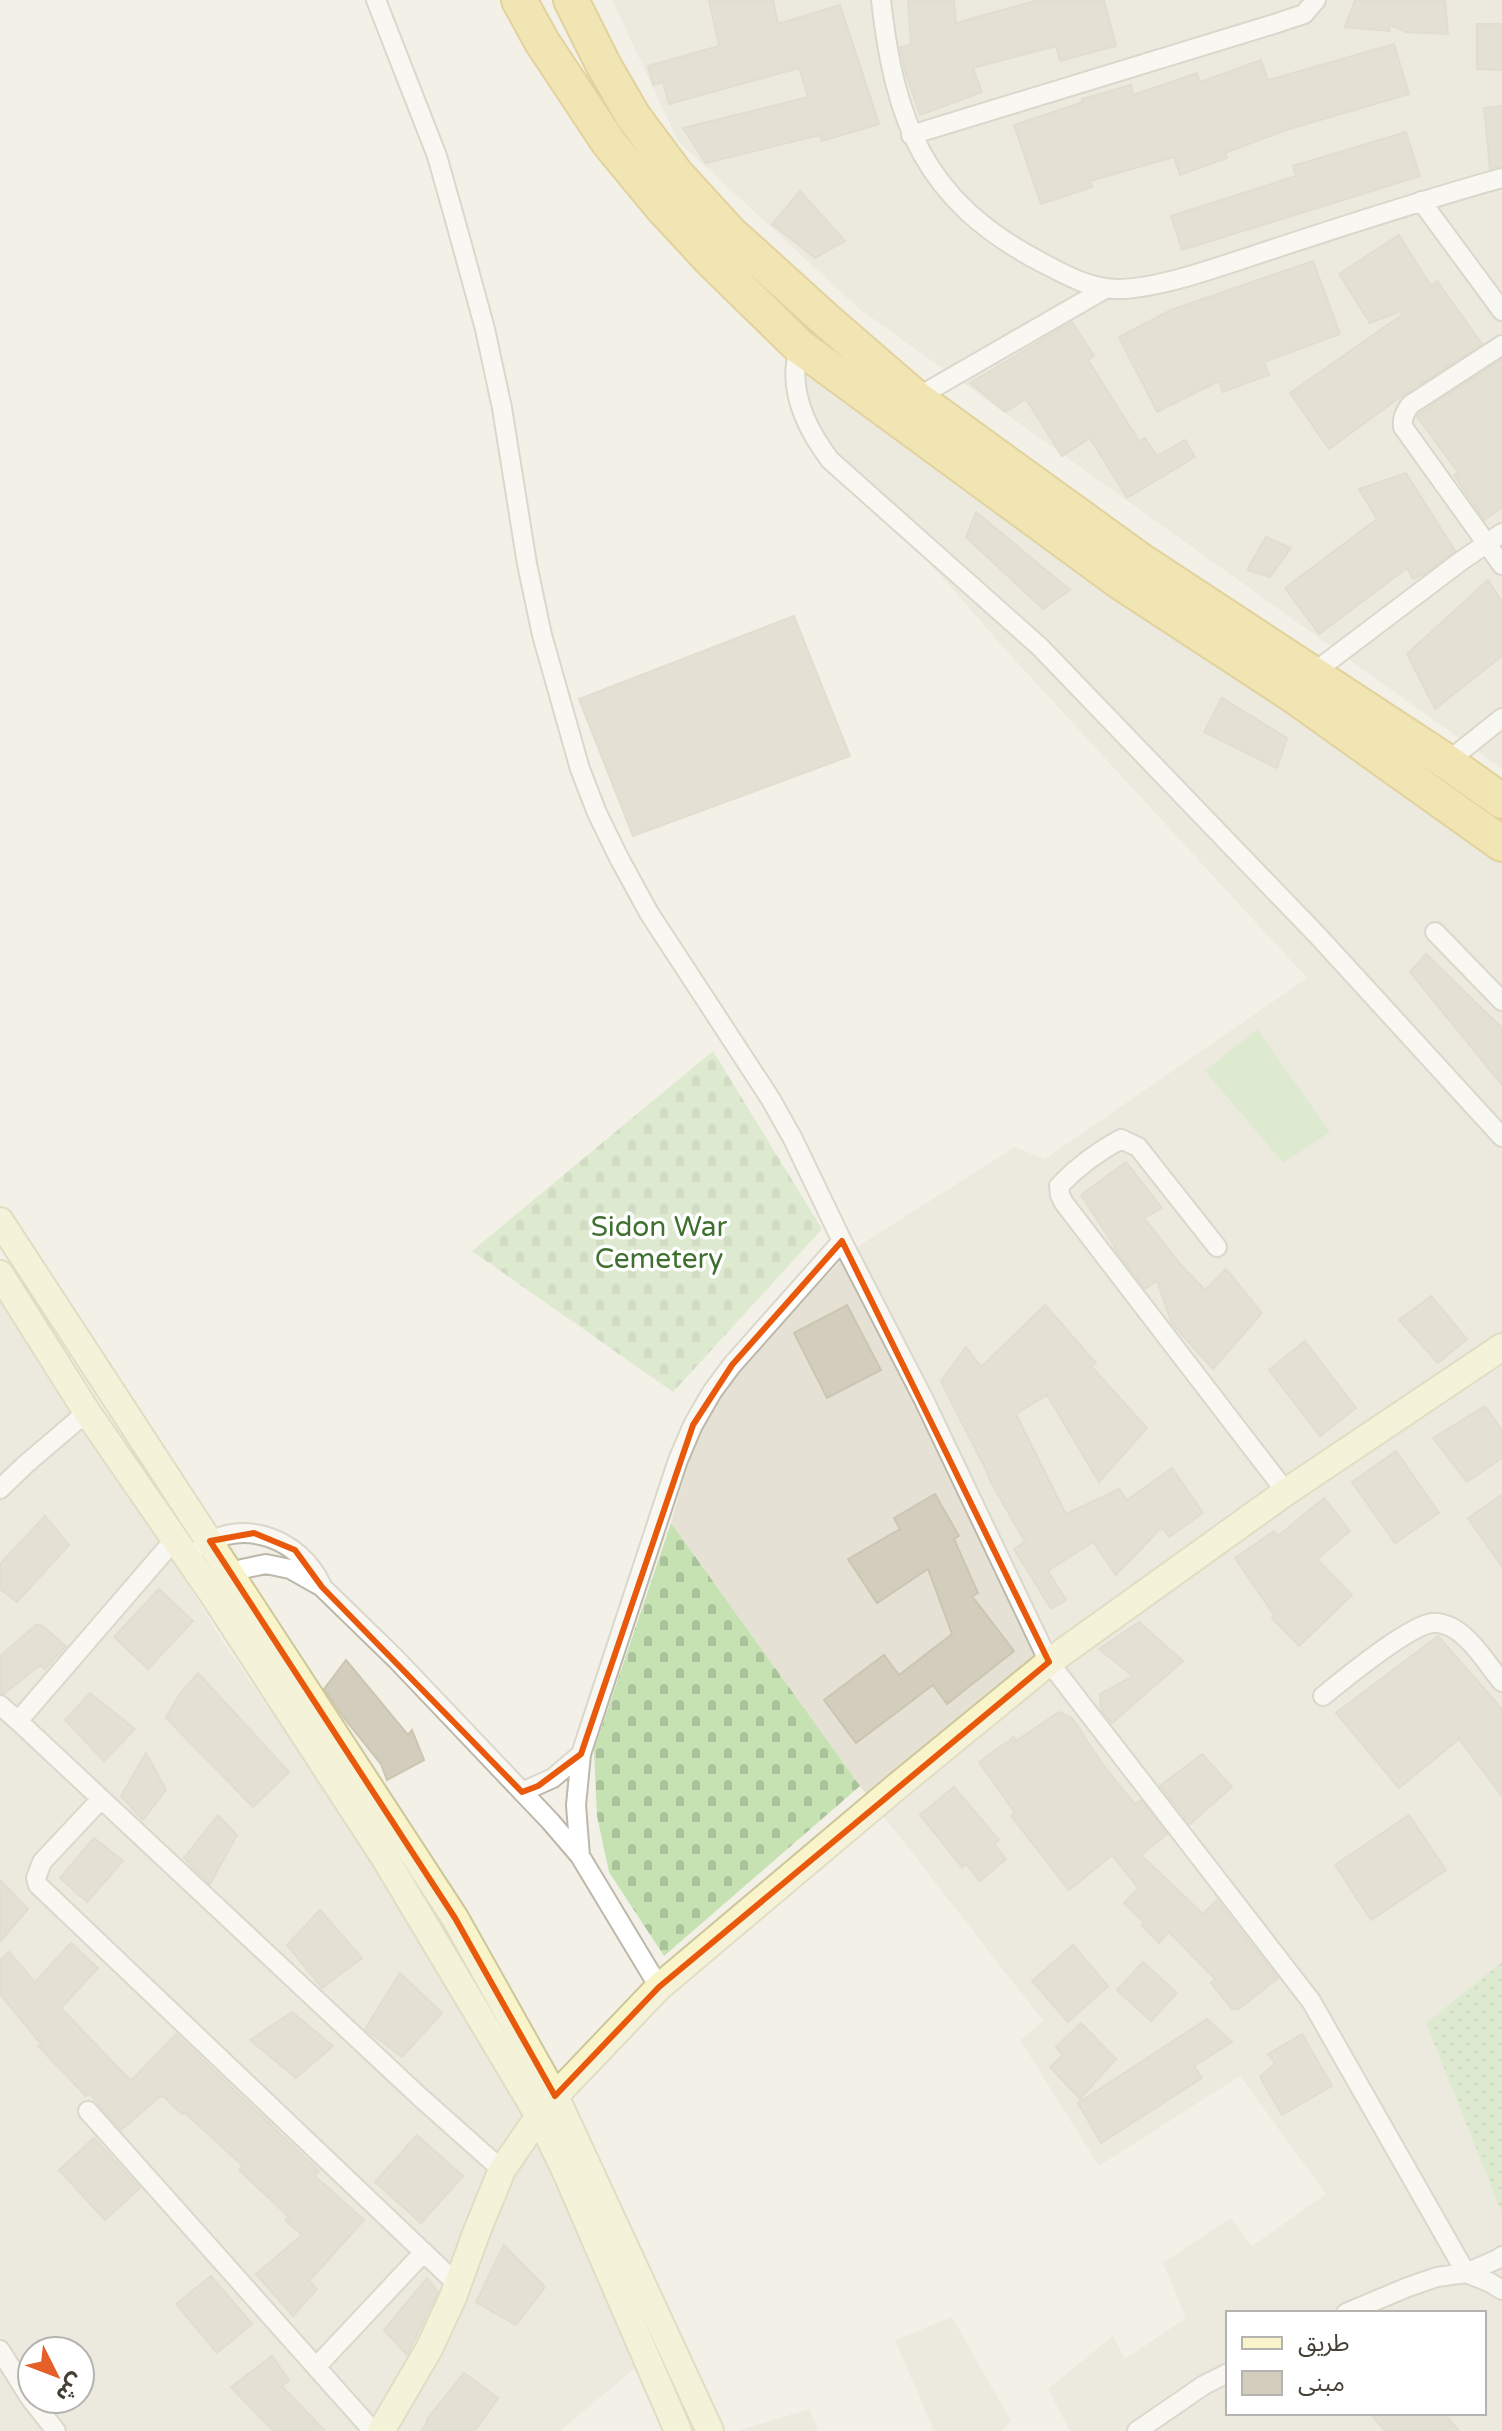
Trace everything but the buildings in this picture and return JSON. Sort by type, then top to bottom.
[{"type":"highway","points":[[519,0],[542,42],[609,143],[701,249],[800,347],[1119,581],[1293,695],[1502,844]]},
{"type":"highway","points":[[571,0],[633,116],[676,174],[730,233],[916,398],[1141,561],[1502,801]]},
{"type":"main road","points":[[0,1221],[210,1541],[221,1583],[386,1860],[547,2106],[710,2431]]},
{"type":"main road","points":[[0,1274],[87,1412],[181,1548],[221,1583]]},
{"type":"main road","points":[[381,2431],[429,2349],[502,2170],[547,2106],[659,1987],[1049,1662],[1286,1492],[1502,1347]]},
{"type":"main road","points":[[547,2106],[566,2172],[678,2431]]},
{"type":"street","points":[[376,0],[437,156],[485,329],[542,635],[580,769],[597,813],[641,899],[770,1098],[793,1139],[924,1400],[1049,1662],[1311,2001],[1466,2273],[1502,2290]]},
{"type":"street","points":[[881,0],[897,92],[911,135],[945,189],[987,227],[1040,261],[1078,281],[1105,289],[1121,290],[1167,281],[1502,178]]},
{"type":"street","points":[[911,135],[1289,19],[1304,14],[1316,0]]},
{"type":"street","points":[[1421,201],[1502,311]]},
{"type":"street","points":[[916,398],[1105,289]]},
{"type":"street","points":[[1502,345],[1410,405],[1403,420],[1403,427],[1494,538],[1502,565]]},
{"type":"street","points":[[800,347],[795,376],[801,410],[830,460],[1040,647],[1319,937],[1502,1137]]},
{"type":"street","points":[[1313,673],[1494,538]]},
{"type":"street","points":[[1447,762],[1502,718]]},
{"type":"street","points":[[1435,932],[1502,1001]]},
{"type":"street","points":[[1217,1247],[1138,1147],[1129,1142],[1121,1139],[1112,1144],[1059,1186],[1064,1203],[1286,1492]]},
{"type":"street","points":[[580,1856],[576,1805],[581,1754],[678,1460],[693,1425],[732,1365],[842,1241]]},
{"type":"street","points":[[0,1489],[87,1412]]},
{"type":"street","points":[[18,1721],[181,1548],[239,1533],[268,1536],[295,1550],[315,1573],[322,1587]]},
{"type":"street","points":[[221,1583],[242,1569],[266,1564],[290,1569],[322,1587],[396,1659],[580,1856],[659,1987]]},
{"type":"street","points":[[1323,1696],[1417,1627],[1433,1623],[1448,1625],[1459,1632],[1502,1682]]},
{"type":"street","points":[[0,1705],[502,2170]]},
{"type":"street","points":[[522,1792],[553,1778],[581,1754]]},
{"type":"street","points":[[101,1799],[42,1862],[36,1878],[38,1885],[457,2284]]},
{"type":"street","points":[[88,2111],[373,2431]]},
{"type":"street","points":[[317,2366],[424,2252]]},
{"type":"street","points":[[1351,2311],[1437,2277],[1466,2273],[1502,2256]]},
{"type":"street","points":[[0,2350],[30,2398],[56,2431]]},
{"type":"street","points":[[1137,2431],[1204,2385],[1226,2374]]},
{"type":"highlighted area","points":[[842,1241],[1049,1662],[659,1987],[555,2096],[455,1918],[210,1541],[254,1533],[295,1550],[322,1587],[522,1792],[538,1786],[581,1754],[693,1425],[732,1365]]},
{"type":"shaded area","points":[[612,0],[1502,0],[1502,769],[858,308],[678,141]]},
{"type":"shaded area","points":[[807,372],[1502,846],[1502,2431],[1070,2431],[1048,2389],[1113,2336],[1125,2359],[1186,2318],[1163,2263],[1231,2218],[1252,2246],[1326,2194],[1240,2076],[1099,2166],[1020,2040],[1043,2021],[860,1786],[671,1523],[705,1403],[849,1252],[1015,1147],[1045,1159],[1307,978],[1012,657],[802,418]]},
{"type":"shaded area","points":[[0,1278],[225,1645],[449,1967],[658,2349],[560,2431],[0,2431]]},
{"type":"shaded area","points":[[952,2317],[1011,2421],[1002,2431],[934,2431],[895,2340]]},
{"type":"shaded area","points":[[810,2409],[818,2431],[740,2431],[740,2430]]},
{"type":"green space","points":[[1257,1029],[1330,1132],[1283,1163],[1205,1071]]},
{"type":"green space","name":"Sidon War Cemetery","points":[[713,1051],[822,1229],[673,1392],[472,1251]]},
{"type":"green space","points":[[671,1523],[860,1786],[664,1956],[609,1872],[597,1816],[594,1750]]},
{"type":"green space","points":[[1502,1962],[1502,2213],[1426,2023]]}]
